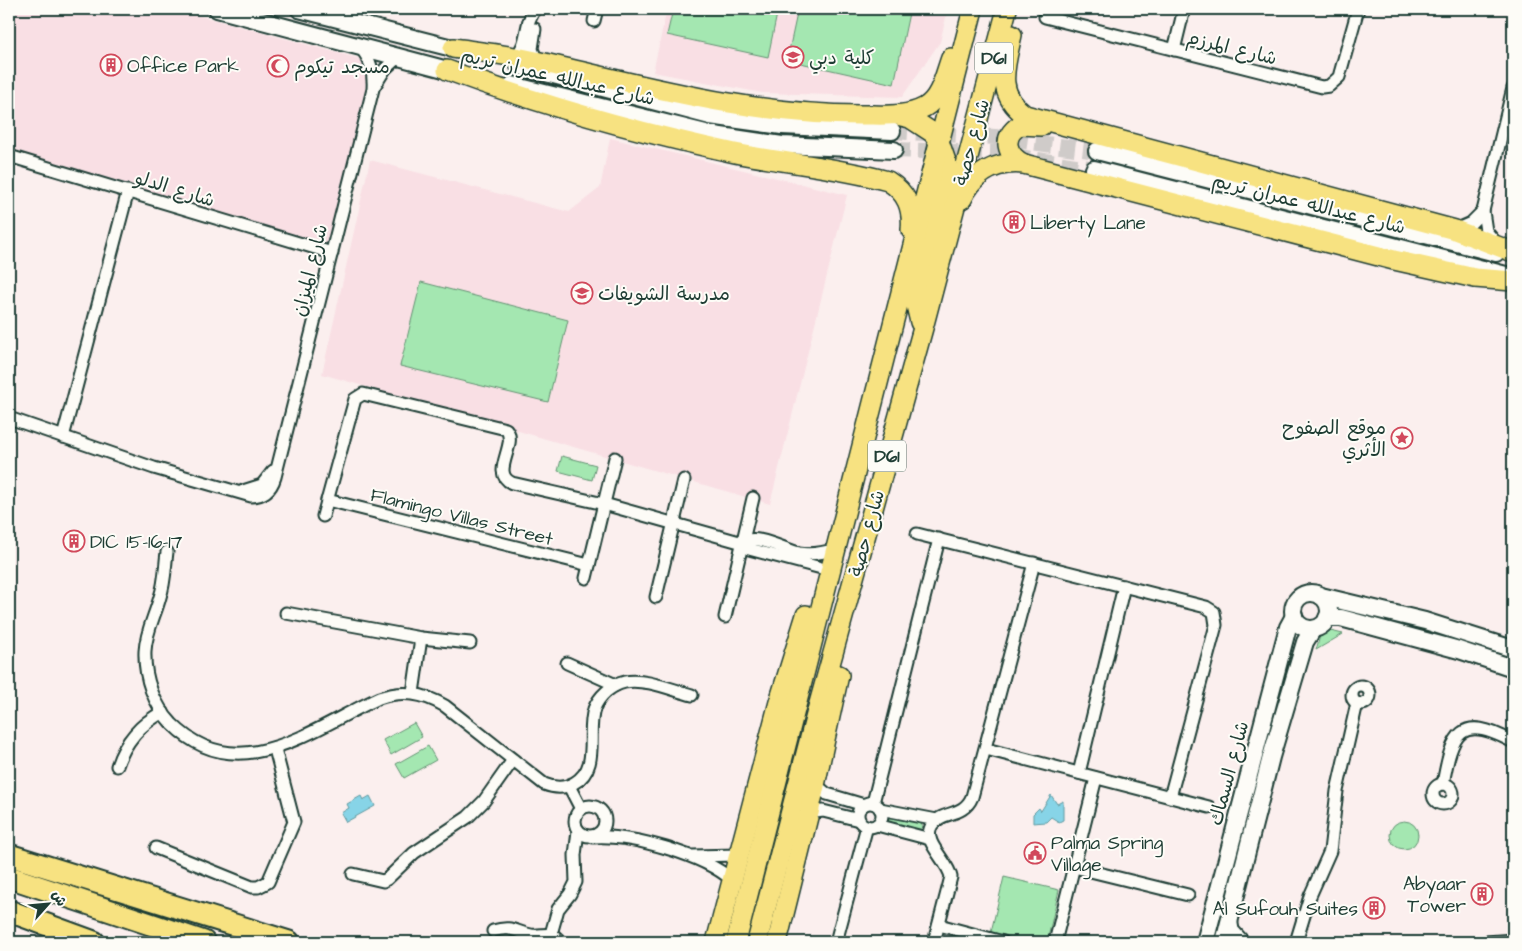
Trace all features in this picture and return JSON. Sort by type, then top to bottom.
[{"type":"highway","points":[[9,855],[290,942]]},
{"type":"highway","points":[[9,877],[204,942]]},
{"type":"highway","points":[[9,911],[94,942]]},
{"type":"main road","name":"شارع حصة","points":[[736,942],[973,9]]},
{"type":"main road","points":[[980,107],[980,76],[995,9]]},
{"type":"main road","name":"شارع حصة","points":[[757,942],[817,711],[923,328],[1007,9]]},
{"type":"main road","points":[[1017,9],[1004,84],[1014,108],[1025,116],[1456,230],[1509,251]]},
{"type":"main road","points":[[894,122],[925,107],[933,100],[939,92],[956,45],[968,32]]},
{"type":"main road","points":[[453,48],[537,61],[733,105],[922,124],[940,144],[948,167],[916,305],[923,328]]},
{"type":"main road","points":[[447,70],[512,94],[618,126],[736,153],[888,181],[899,188],[906,197],[911,211],[910,254]]},
{"type":"main road","points":[[1067,128],[1057,129],[1026,124],[1014,129],[1007,141],[1008,148],[1015,159],[1024,164],[1394,260],[1481,279],[1513,281]]},
{"type":"main road","points":[[950,223],[966,191],[980,174],[999,165],[1024,164]]},
{"type":"main road","points":[[716,942],[779,702],[813,594],[828,574]]},
{"type":"main road","points":[[777,942],[809,813],[855,604],[852,584]]},
{"type":"street","name":"شارع عبدالله عمران تريم","points":[[217,9],[447,70],[731,138],[782,145],[894,150]]},
{"type":"street","name":"شارع عبدالله عمران تريم","points":[[299,9],[710,116],[782,126],[894,122]]},
{"type":"street","points":[[515,57],[524,46],[532,15],[537,9]]},
{"type":"street","points":[[537,9],[532,49],[537,61]]},
{"type":"street","points":[[594,21],[597,9]]},
{"type":"street","points":[[1174,50],[1184,9]]},
{"type":"street","name":"شارع المرزم","points":[[1045,17],[1315,86],[1329,86],[1340,77],[1358,9]]},
{"type":"street","name":"شارع الميزان","points":[[9,418],[154,468],[251,496],[264,494],[273,484],[280,461],[373,89],[374,77],[371,63],[359,46]]},
{"type":"street","name":"شارع الميزان","points":[[373,89],[385,69],[398,57]]},
{"type":"street","points":[[1509,251],[1486,231],[1483,211],[1513,88]]},
{"type":"street","name":"شارع عبدالله عمران تريم","points":[[1097,151],[1509,251]]},
{"type":"street","name":"شارع الدلو","points":[[9,156],[332,253]]},
{"type":"street","name":"شارع عبدالله عمران تريم","points":[[1094,169],[1513,276]]},
{"type":"street","points":[[64,437],[128,192]]},
{"type":"street","points":[[1456,230],[1471,223],[1483,211]]},
{"type":"street","points":[[322,516],[355,399],[363,394],[506,429],[510,438],[503,473],[508,481],[604,504],[743,542],[749,549],[797,557],[828,574]]},
{"type":"street","points":[[586,578],[615,458]]},
{"type":"street","points":[[656,597],[684,480]]},
{"type":"street","points":[[725,617],[753,498]]},
{"type":"street","name":"Flamingo Villas Street","points":[[327,500],[589,565]]},
{"type":"street","points":[[917,534],[1206,607],[1217,616],[1170,797]]},
{"type":"street","points":[[867,824],[881,819],[872,806],[939,539]]},
{"type":"street","points":[[797,557],[835,549]]},
{"type":"street","points":[[167,552],[161,594],[148,631],[145,652],[149,683],[163,712],[184,735],[213,749],[244,754],[275,749],[379,698],[396,693],[413,693],[435,700],[445,706],[544,784],[561,788],[576,782],[587,769],[591,754],[595,708],[603,694],[616,685],[640,682],[692,695]]},
{"type":"street","points":[[815,784],[827,794],[937,820],[960,812],[967,805],[986,749],[1034,563]]},
{"type":"street","points":[[1079,773],[1124,586]]},
{"type":"street","name":"شارع السماك","points":[[1205,942],[1254,751],[1288,626],[1294,616],[1293,610],[1298,598],[1309,593],[1425,621],[1513,649]]},
{"type":"street","points":[[1321,596],[1328,606],[1327,618],[1341,618],[1459,650],[1513,668]]},
{"type":"street","points":[[286,613],[421,638],[470,643]]},
{"type":"street","points":[[1294,616],[1301,626],[1313,629]]},
{"type":"street","name":"شارع السماك","points":[[1224,942],[1272,757],[1305,642],[1313,629],[1319,627],[1327,618]]},
{"type":"street","points":[[413,693],[421,638]]},
{"type":"street","points":[[567,663],[616,685]]},
{"type":"street","points":[[1299,940],[1310,896],[1330,851],[1337,791],[1357,703]]},
{"type":"street","points":[[117,766],[131,738],[145,723],[163,712]]},
{"type":"street","points":[[1443,784],[1448,752],[1455,739],[1461,734],[1482,728],[1513,742]]},
{"type":"street","points":[[156,848],[252,887],[258,887],[268,882],[294,822],[275,749]]},
{"type":"street","points":[[986,749],[1209,807]]},
{"type":"street","points":[[1254,751],[1272,757]]},
{"type":"street","points":[[353,874],[383,881],[387,879],[414,853],[468,817],[484,801],[513,760]]},
{"type":"street","points":[[1055,942],[1096,778]]},
{"type":"street","points":[[569,786],[582,809]]},
{"type":"street","points":[[493,931],[510,928],[530,935],[556,938],[555,914],[570,894],[576,882],[574,855],[578,831],[574,821],[582,809],[590,806],[598,808],[621,837]]},
{"type":"street","points":[[836,942],[867,824],[859,810],[872,806]]},
{"type":"street","points":[[809,813],[822,811],[930,839]]},
{"type":"street","points":[[576,849],[591,837],[600,834],[604,827],[605,819]]},
{"type":"street","points":[[934,942],[950,877],[948,867],[930,839],[930,830],[937,820]]},
{"type":"street","points":[[578,831],[591,837],[621,837],[692,856],[732,880]]},
{"type":"street","points":[[692,856],[739,855]]},
{"type":"street","points":[[1074,867],[1188,895]]},
{"type":"street","points":[[1231,914],[1234,930],[1244,942]]},
{"type":"street","points":[[939,925],[1003,942]]},
{"type":"street","points":[[1486,942],[1513,940]]},
{"type":"shaded area","points":[[9,9],[174,9],[372,62],[327,245],[9,152]]},
{"type":"shaded area","name":"كلية دبي","points":[[667,9],[948,9],[940,42],[902,97],[762,93],[653,72]]},
{"type":"shaded area","name":"مدرسة الشويفات","points":[[610,138],[847,195],[770,504],[322,374],[370,160],[569,212],[600,188]]},
{"type":"green space","points":[[673,9],[778,9],[768,57],[667,35]]},
{"type":"green space","points":[[798,9],[892,9],[909,13],[894,84],[787,60]]},
{"type":"green space","points":[[421,282],[568,320],[548,402],[400,366]]},
{"type":"green space","points":[[562,456],[596,465],[592,480],[558,471]]},
{"type":"green space","points":[[1322,629],[1343,634],[1316,650]]},
{"type":"green space","points":[[414,723],[422,737],[391,755],[383,740]]},
{"type":"green space","points":[[428,746],[436,760],[404,778],[396,764]]},
{"type":"green space","points":[[891,816],[920,822],[923,827],[920,830],[890,823],[887,819]]},
{"type":"green space","points":[[1404,821],[1414,825],[1418,835],[1414,845],[1404,849],[1394,845],[1390,835],[1394,825]]},
{"type":"green space","points":[[1004,877],[1059,890],[1047,942],[1033,942],[991,932]]},
{"type":"water","points":[[1051,795],[1057,804],[1063,801],[1063,820],[1059,822],[1051,817],[1046,822],[1033,823],[1033,814],[1039,808],[1041,811]]},
{"type":"water","points":[[361,796],[363,800],[370,796],[375,806],[346,822],[341,813],[349,808],[347,804]]},
{"type":"tunnel","points":[[892,131],[995,137],[1097,151]]},
{"type":"tunnel","points":[[894,150],[995,153],[1094,169]]},
{"type":"place","name":"كلية دبي","points":[[793,57]]},
{"type":"place","name":"Office Park","points":[[111,65]]},
{"type":"place","name":"مسجد تيكوم","points":[[278,66]]},
{"type":"place","name":"Liberty Lane","points":[[1014,222]]},
{"type":"place","name":"مدرسة الشويفات","points":[[582,293]]},
{"type":"place","name":"موقع الصفوح الأثري","points":[[1402,438]]},
{"type":"place","name":"DIC 15-16-17","points":[[74,541]]},
{"type":"place","name":"Palma Spring Village","points":[[1035,853]]},
{"type":"place","name":"Abyaar Tower","points":[[1482,894]]},
{"type":"place","name":"Al Sufouh Suites","points":[[1374,908]]}]
